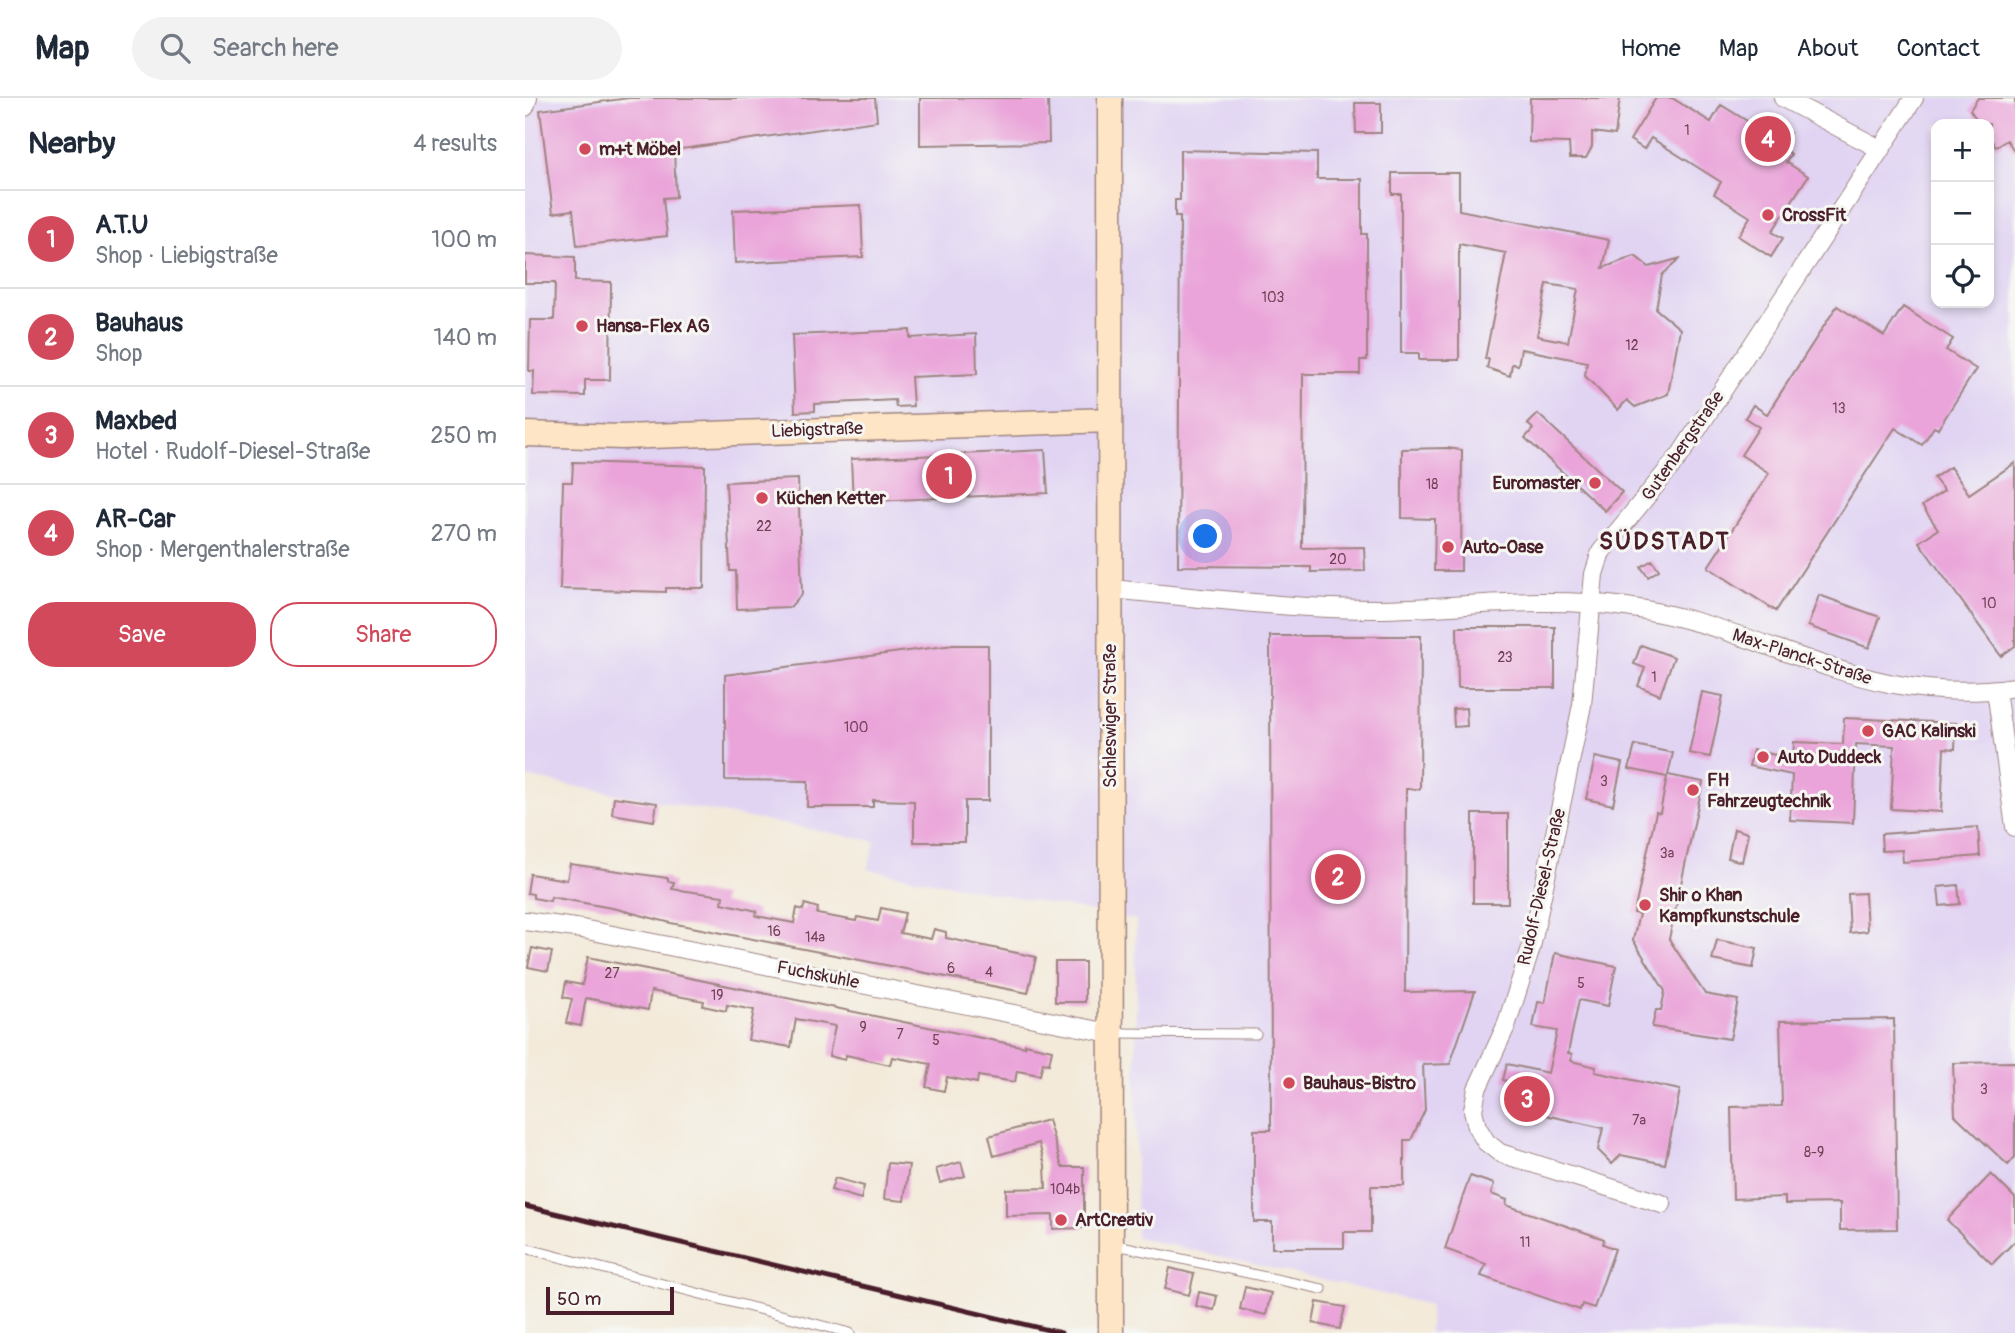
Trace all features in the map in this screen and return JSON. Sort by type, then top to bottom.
[{"type":"main road","name":"Schleswiger Straße","points":[[1110,98],[1111,1333]]},
{"type":"main road","name":"Liebigstraße","points":[[525,434],[622,437],[1110,420]]},
{"type":"street","points":[[525,107],[528,98]]},
{"type":"street","points":[[1783,98],[1880,149]]},
{"type":"street","name":"Gutenbergstraße","points":[[1592,602],[1594,574],[1601,552],[1681,454],[1914,98]]},
{"type":"street","points":[[1110,589],[1374,609],[1535,601],[1592,602]]},
{"type":"street","name":"Max-Planck-Straße","points":[[1592,602],[1630,607],[1725,632],[1870,681],[1933,690],[1996,690],[2015,687]]},
{"type":"street","name":"Rudolf-Diesel-Straße","points":[[1592,602],[1582,705],[1531,948],[1506,1026],[1477,1089],[1473,1110],[1477,1127],[1486,1142],[1500,1153],[1662,1204]]},
{"type":"street","points":[[1996,690],[2015,827]]},
{"type":"street","name":"Fuchskuhle","points":[[525,921],[582,929],[1110,1033]]},
{"type":"lane","points":[[1110,1033],[1256,1034]]},
{"type":"lane","points":[[1111,1243],[1322,1289]]},
{"type":"lane","points":[[525,1248],[850,1333]]},
{"type":"shaded area","points":[[525,98],[2015,98],[2015,1333],[1429,1333],[1430,1305],[1136,1237],[1136,920],[868,869],[875,841],[525,777]]},
{"type":"building","points":[[629,98],[875,98],[877,121],[674,150],[676,197],[663,198],[667,236],[577,246],[573,210],[553,213],[540,110]]},
{"type":"building","points":[[920,98],[1048,98],[1049,143],[920,145]]},
{"type":"building","points":[[1530,98],[1620,98],[1615,135],[1592,132],[1592,147],[1586,158],[1570,158],[1569,143],[1529,142]]},
{"type":"building","points":[[1656,98],[1672,98],[1711,122],[1721,105],[1757,127],[1764,116],[1790,133],[1781,147],[1791,154],[1786,162],[1808,176],[1772,232],[1783,238],[1771,257],[1738,236],[1750,217],[1714,194],[1721,182],[1651,138],[1644,149],[1630,140]]},
{"type":"building","points":[[1978,98],[2015,98],[2015,152],[2007,140],[1996,147],[1994,144],[1994,119],[1976,119],[1970,110]]},
{"type":"building","points":[[1355,103],[1381,103],[1381,133],[1356,133]]},
{"type":"building","points":[[1180,150],[1317,153],[1317,179],[1362,179],[1362,234],[1367,234],[1367,360],[1360,360],[1360,374],[1303,374],[1302,548],[1364,547],[1365,571],[1311,572],[1311,567],[1178,566],[1180,216],[1175,216],[1175,200],[1180,200]]},
{"type":"building","points":[[1392,173],[1459,173],[1459,210],[1609,240],[1603,268],[1635,256],[1649,267],[1681,258],[1662,275],[1656,309],[1680,329],[1668,394],[1635,407],[1627,400],[1618,410],[1585,376],[1587,362],[1521,349],[1518,365],[1512,364],[1510,376],[1487,368],[1489,359],[1485,359],[1506,253],[1459,244],[1459,360],[1419,360],[1419,353],[1401,353],[1401,194],[1392,194]],"holes":[[[1547,284],[1578,289],[1568,342],[1537,336]]]},
{"type":"building","points":[[861,205],[863,257],[735,263],[733,210]]},
{"type":"building","points":[[525,255],[575,257],[575,281],[611,282],[610,380],[585,380],[585,396],[533,395],[534,371],[529,371],[530,320],[554,320],[555,283],[525,283]]},
{"type":"building","points":[[1837,306],[1884,336],[1903,307],[1953,339],[1946,350],[1976,369],[1938,429],[1934,427],[1922,445],[1895,428],[1776,611],[1708,567],[1769,473],[1741,455],[1759,427],[1745,418],[1753,405],[1767,414]]},
{"type":"building","points":[[910,330],[910,338],[976,334],[977,374],[911,377],[913,406],[896,407],[895,400],[815,404],[815,411],[795,412],[792,335]]},
{"type":"building","points":[[1538,414],[1622,492],[1605,511],[1525,438],[1533,429],[1528,424]]},
{"type":"building","points":[[1402,449],[1462,450],[1461,571],[1434,571],[1435,519],[1402,518]]},
{"type":"building","points":[[1045,450],[1048,493],[853,502],[851,459]]},
{"type":"building","points":[[573,462],[705,466],[704,588],[666,588],[666,592],[560,589],[563,482],[572,482]]},
{"type":"building","points":[[2015,463],[2015,646],[2001,656],[1919,542],[1938,529],[1922,506],[1944,491],[1934,478],[1950,467],[1969,494]]},
{"type":"building","points":[[798,479],[802,594],[790,607],[737,609],[736,571],[730,571],[726,482]]},
{"type":"building","points":[[1652,560],[1659,570],[1648,577],[1641,567]]},
{"type":"building","points":[[1819,595],[1880,617],[1869,648],[1808,626]]},
{"type":"building","points":[[1457,627],[1555,627],[1555,688],[1458,688]]},
{"type":"building","points":[[1270,636],[1421,636],[1420,789],[1406,789],[1405,992],[1475,991],[1450,1064],[1423,1065],[1425,1110],[1411,1140],[1404,1140],[1404,1186],[1371,1186],[1371,1232],[1344,1232],[1344,1248],[1272,1248],[1272,1222],[1254,1222],[1254,1130],[1271,1130]]},
{"type":"building","points":[[953,645],[988,645],[988,801],[965,801],[965,842],[914,842],[914,801],[873,800],[873,807],[807,807],[808,781],[725,780],[725,675]]},
{"type":"building","points":[[1641,645],[1674,657],[1660,695],[1638,686],[1645,668],[1634,664]]},
{"type":"building","points":[[1702,692],[1723,696],[1710,757],[1689,753]]},
{"type":"building","points":[[1466,708],[1467,726],[1454,727],[1453,709]]},
{"type":"building","points":[[1844,718],[1956,723],[1955,749],[1944,748],[1941,812],[1891,809],[1894,746],[1856,744],[1853,823],[1790,820],[1792,775],[1749,766],[1753,750],[1793,759],[1794,742],[1843,744]]},
{"type":"building","points":[[1635,745],[1673,753],[1668,775],[1703,782],[1669,939],[1705,994],[1738,1000],[1730,1039],[1652,1027],[1656,1010],[1661,1010],[1665,991],[1633,940],[1639,914],[1634,913],[1656,812],[1660,813],[1667,777],[1629,769]]},
{"type":"building","points":[[1595,757],[1622,763],[1613,805],[1586,799]]},
{"type":"building","points":[[614,797],[657,803],[654,821],[612,814]]},
{"type":"building","points":[[1473,814],[1508,814],[1508,903],[1473,903]]},
{"type":"building","points":[[1978,827],[1980,856],[1903,862],[1902,850],[1882,851],[1881,834]]},
{"type":"building","points":[[1734,829],[1748,833],[1742,862],[1728,858]]},
{"type":"building","points":[[570,864],[668,878],[668,881],[674,882],[672,889],[723,896],[722,903],[757,911],[756,916],[794,923],[797,908],[803,910],[805,904],[818,908],[817,914],[856,921],[857,917],[878,921],[881,908],[905,913],[900,933],[931,939],[934,929],[946,932],[946,938],[1036,957],[1028,993],[671,923],[617,909],[551,897],[550,901],[533,898],[533,894],[527,893],[530,874],[567,880]]},
{"type":"building","points":[[1958,885],[1960,904],[1940,906],[1938,887]]},
{"type":"building","points":[[1865,893],[1867,931],[1850,933],[1848,894]]},
{"type":"building","points":[[1717,940],[1757,948],[1753,968],[1712,960]]},
{"type":"building","points":[[532,948],[552,952],[548,971],[528,967]]},
{"type":"building","points":[[1555,953],[1616,966],[1608,1006],[1579,1000],[1568,1053],[1572,1054],[1571,1061],[1596,1067],[1595,1072],[1680,1090],[1665,1164],[1621,1155],[1612,1164],[1598,1150],[1603,1128],[1541,1114],[1540,1121],[1514,1115],[1521,1084],[1503,1080],[1507,1064],[1548,1073],[1557,1031],[1533,1027],[1538,1002],[1545,1003]]},
{"type":"building","points":[[588,957],[1025,1047],[1025,1044],[1052,1050],[1049,1064],[1043,1063],[1040,1075],[1017,1071],[1015,1082],[978,1076],[977,1083],[947,1077],[944,1091],[926,1087],[931,1064],[892,1057],[890,1065],[846,1055],[845,1060],[829,1056],[835,1026],[796,1019],[791,1047],[748,1040],[754,1010],[727,1005],[726,1011],[703,1006],[704,1001],[651,991],[648,1010],[586,998],[581,1026],[566,1023],[572,999],[563,997],[566,982],[582,985]]},
{"type":"building","points":[[1055,962],[1085,962],[1085,1002],[1055,1002]]},
{"type":"building","points":[[1894,1019],[1897,1229],[1840,1230],[1840,1203],[1785,1204],[1785,1197],[1733,1199],[1731,1107],[1782,1106],[1780,1021]]},
{"type":"building","points":[[2015,1062],[2015,1157],[2008,1165],[1955,1115],[1953,1063]]},
{"type":"building","points":[[1048,1120],[1062,1167],[1084,1167],[1084,1228],[1053,1229],[1053,1215],[1006,1216],[1006,1189],[1046,1188],[1045,1165],[1039,1143],[994,1156],[989,1136]]},
{"type":"building","points":[[961,1162],[965,1176],[940,1183],[936,1169]]},
{"type":"building","points":[[888,1163],[909,1165],[904,1201],[884,1199]]},
{"type":"building","points":[[1991,1174],[2015,1198],[2015,1241],[1992,1264],[1947,1220]]},
{"type":"building","points":[[1470,1176],[1494,1184],[1491,1194],[1507,1200],[1506,1205],[1604,1239],[1603,1244],[1615,1249],[1594,1308],[1582,1304],[1580,1310],[1481,1276],[1486,1264],[1445,1249]]},
{"type":"building","points":[[835,1178],[864,1186],[861,1199],[831,1190]]},
{"type":"building","points":[[1170,1268],[1194,1274],[1189,1295],[1165,1289]]},
{"type":"building","points":[[1245,1287],[1271,1293],[1266,1315],[1240,1309]]},
{"type":"building","points":[[1199,1292],[1217,1296],[1214,1310],[1196,1306]]},
{"type":"building","points":[[1317,1302],[1345,1307],[1340,1329],[1313,1323]]},
{"type":"railway","points":[[525,1206],[1061,1333]]},
{"type":"place","name":"AR-Car","points":[[1768,139]]},
{"type":"place","name":"m+t Möbel","points":[[585,149]]},
{"type":"place","name":"CrossFit","points":[[1768,215]]},
{"type":"place","name":"Hansa-Flex AG","points":[[582,326]]},
{"type":"place","name":"A.T.U","points":[[949,476]]},
{"type":"place","name":"Euromaster","points":[[1595,483]]},
{"type":"place","name":"Küchen Ketter","points":[[762,498]]},
{"type":"place","name":"Auto-Oase","points":[[1448,547]]},
{"type":"place","name":"GAC Kalinski","points":[[1868,731]]},
{"type":"place","name":"Auto Duddeck","points":[[1763,757]]},
{"type":"place","name":"FH Fahrzeugtechnik","points":[[1693,790]]},
{"type":"place","name":"Bauhaus","points":[[1338,877]]},
{"type":"place","name":"Shir o Khan Kampfkunstschule","points":[[1645,905]]},
{"type":"place","name":"Bauhaus-Bistro","points":[[1289,1083]]},
{"type":"place","name":"Maxbed","points":[[1527,1099]]},
{"type":"place","name":"ArtCreativ","points":[[1061,1220]]},
{"type":"district","name":"SÜDSTADT","points":[[1665,541]]}]
